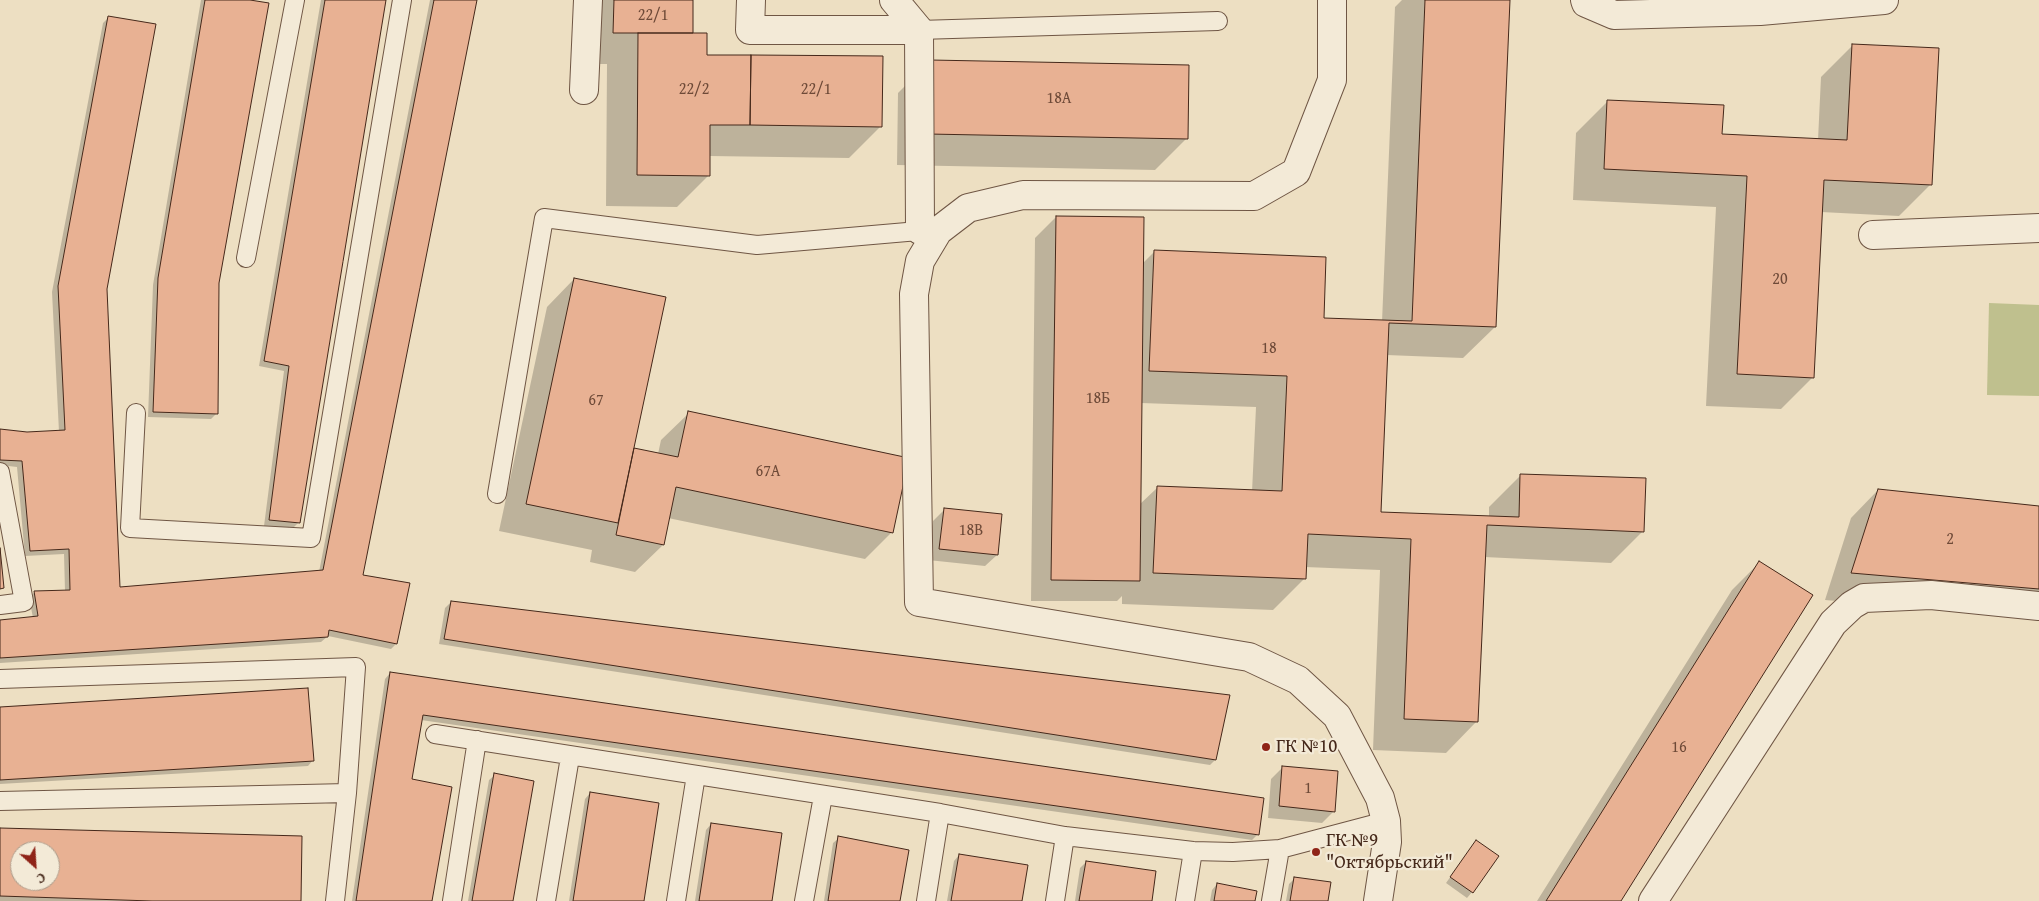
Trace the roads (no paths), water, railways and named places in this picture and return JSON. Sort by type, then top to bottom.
[{"type":"street","points":[[584,90],[588,0]]},
{"type":"street","points":[[752,0],[750,30],[919,30]]},
{"type":"street","points":[[894,0],[919,30],[929,230],[920,261],[914,294],[919,602],[1249,657],[1298,680],[1337,716],[1380,798],[1386,821],[1387,842],[1378,901]]},
{"type":"street","points":[[929,230],[968,208],[1023,195],[1254,196],[1296,172],[1332,80],[1332,0]]},
{"type":"street","points":[[1585,0],[1586,3],[1614,15],[1760,11],[1884,0]]},
{"type":"street","points":[[1873,235],[2039,228]]},
{"type":"street","points":[[1653,901],[1833,623],[1852,605],[1864,598],[1931,595],[2039,606]]},
{"type":"lane","points":[[246,258],[295,0]]},
{"type":"lane","points":[[136,413],[130,528],[311,538],[402,0]]},
{"type":"lane","points":[[919,30],[1218,21]]},
{"type":"lane","points":[[497,494],[544,218],[757,245],[929,230]]},
{"type":"lane","points":[[0,472],[24,602],[0,605]]},
{"type":"lane","points":[[0,679],[356,667],[347,793],[335,901]]},
{"type":"lane","points":[[435,734],[570,757],[940,814],[1065,836],[1193,851],[1233,852],[1280,849],[1386,821]]},
{"type":"lane","points":[[452,901],[477,740]]},
{"type":"lane","points":[[546,901],[570,757]]},
{"type":"lane","points":[[676,901],[696,775]]},
{"type":"lane","points":[[0,801],[347,793]]},
{"type":"lane","points":[[804,901],[823,796]]},
{"type":"lane","points":[[926,901],[940,814]]},
{"type":"lane","points":[[1055,901],[1065,836]]},
{"type":"lane","points":[[1271,901],[1280,849]]},
{"type":"lane","points":[[1185,901],[1193,851]]},
{"type":"place","name":"ГК №10","points":[[1266,747]]},
{"type":"place","name":"ГК №9 \"Октябрьский\"","points":[[1316,852]]}]
